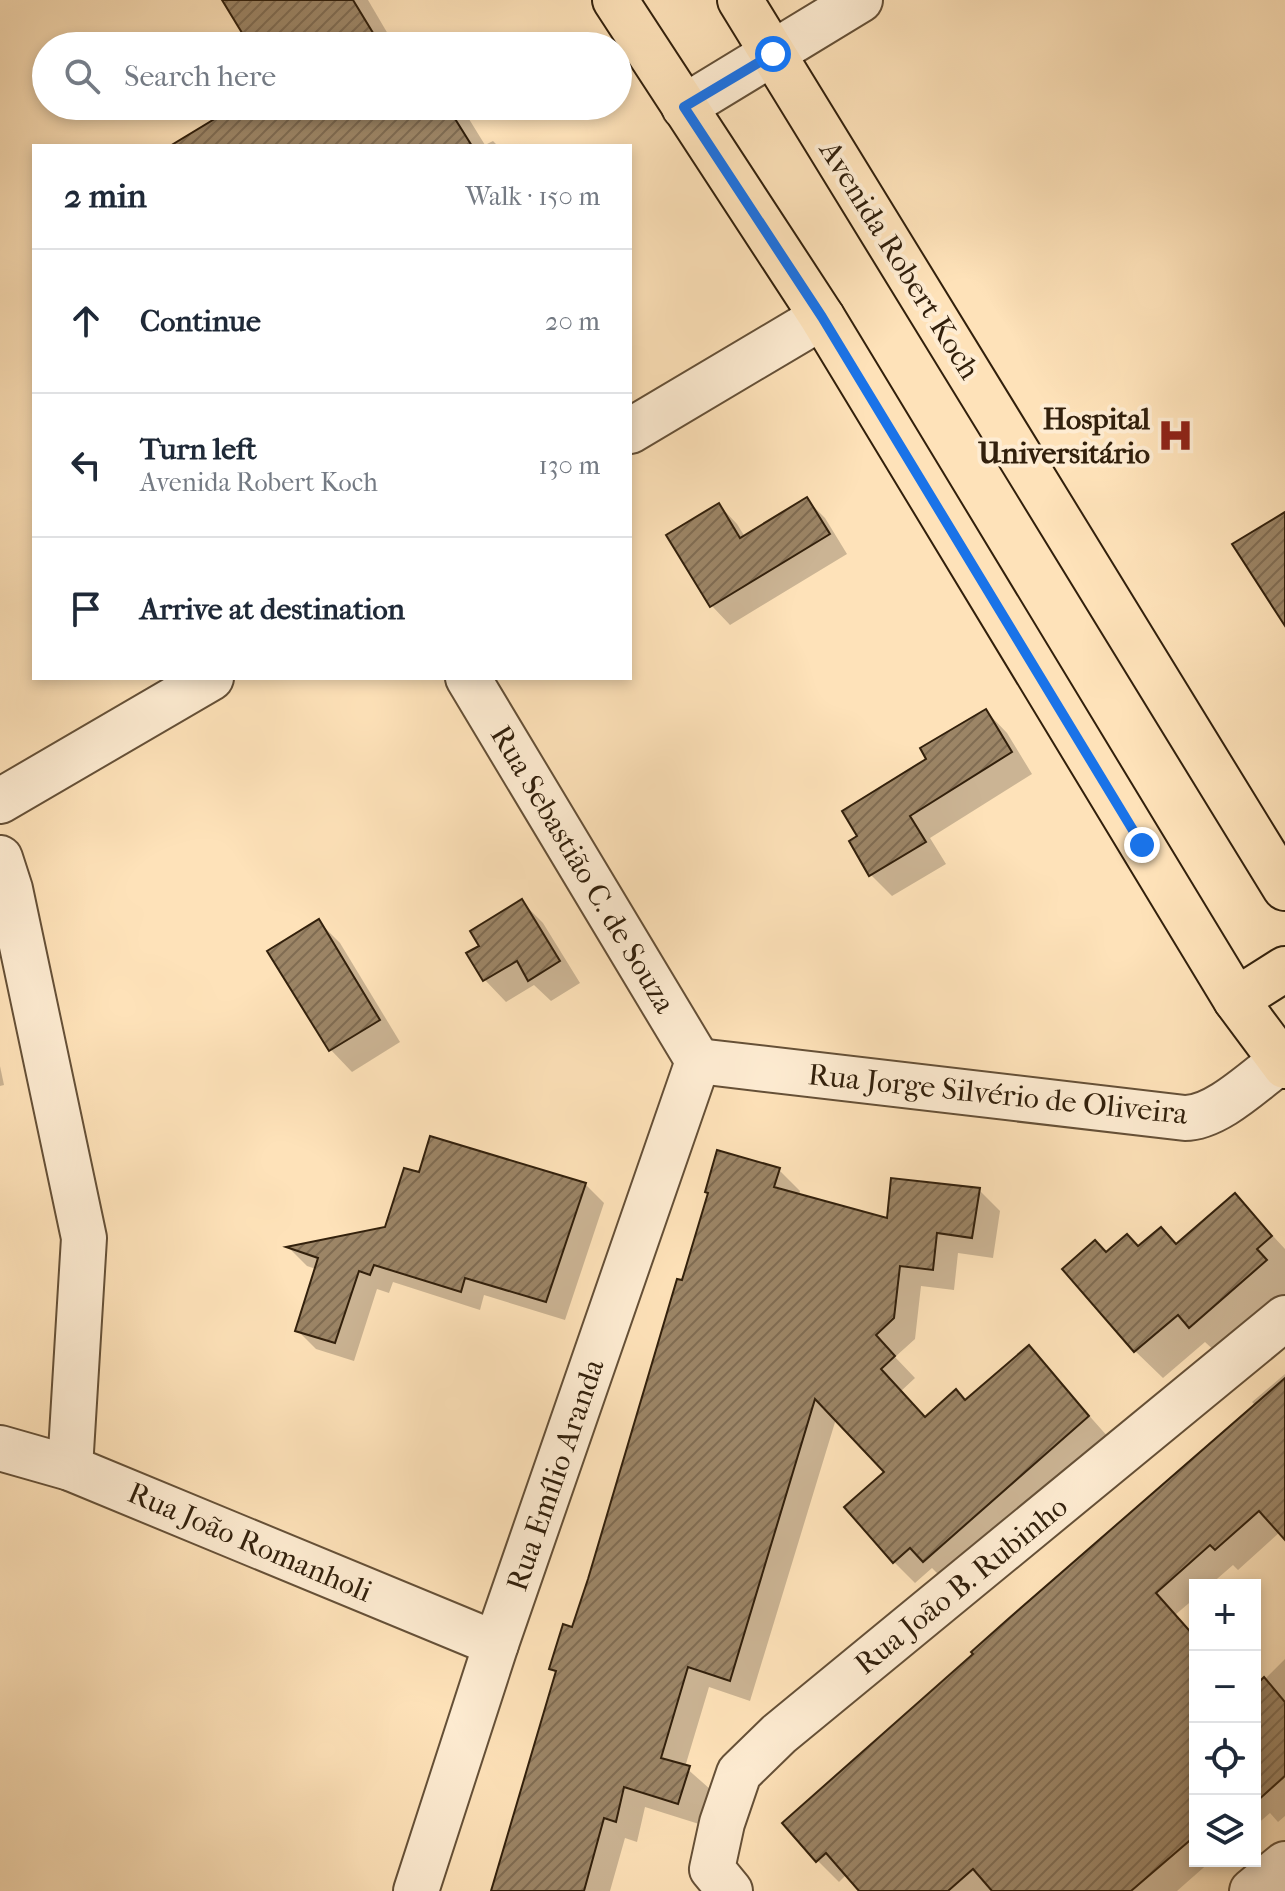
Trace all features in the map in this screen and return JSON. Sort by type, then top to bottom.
[{"type":"main road","points":[[615,0],[822,317],[1236,1000],[1284,1060]]},
{"type":"main road","name":"Avenida Robert Koch","points":[[740,0],[1285,888]]},
{"type":"main road","points":[[1236,1000],[1285,969]]},
{"type":"street","points":[[684,107],[860,0]]},
{"type":"street","points":[[632,430],[822,317]]},
{"type":"street","points":[[0,801],[208,680]]},
{"type":"street","name":"Rua Sebastião C. de Souza","points":[[469,680],[698,1061]]},
{"type":"street","points":[[0,858],[10,889],[84,1238],[70,1468]]},
{"type":"street","name":"Rua Jorge Silvério de Oliveira","points":[[698,1061],[1198,1118],[1284,1060]]},
{"type":"street","name":"Rua Emílio Aranda","points":[[416,1891],[496,1644],[698,1061]]},
{"type":"street","name":"Rua João B. Rubinho","points":[[730,1891],[712,1869],[722,1823],[739,1773],[779,1734],[1285,1318]]},
{"type":"street","name":"Rua João Romanholi","points":[[0,1448],[70,1468],[496,1644]]},
{"type":"street","points":[[1252,1891],[1285,1864]]},
{"type":"building","points":[[222,0],[353,0],[372,32],[241,32]]},
{"type":"building","points":[[213,120],[456,120],[471,144],[173,144]]},
{"type":"building","points":[[807,497],[830,534],[710,607],[666,535],[719,503],[740,538]]},
{"type":"building","points":[[1285,512],[1285,626],[1232,544]]},
{"type":"building","points":[[986,709],[1012,752],[910,816],[926,842],[869,876],[849,841],[857,836],[842,811],[926,759],[920,748]]},
{"type":"building","points":[[522,899],[560,961],[528,981],[517,961],[483,981],[466,953],[479,946],[470,931]]},
{"type":"building","points":[[319,919],[380,1020],[329,1051],[267,951]]},
{"type":"building","points":[[430,1136],[586,1183],[546,1302],[465,1278],[461,1292],[374,1265],[370,1275],[359,1271],[335,1343],[295,1331],[318,1258],[286,1247],[385,1227],[404,1168],[419,1172]]},
{"type":"building","points":[[717,1150],[780,1168],[774,1187],[887,1218],[891,1178],[980,1188],[972,1238],[937,1233],[933,1270],[900,1266],[894,1318],[876,1335],[895,1356],[881,1369],[925,1417],[956,1389],[965,1400],[1029,1345],[1089,1416],[923,1562],[910,1548],[893,1563],[844,1507],[884,1472],[815,1399],[730,1681],[688,1667],[661,1758],[690,1766],[678,1804],[624,1787],[616,1822],[604,1818],[584,1891],[491,1891],[556,1671],[549,1669],[563,1624],[572,1627],[588,1579],[677,1279],[682,1280],[708,1193],[705,1192]]},
{"type":"building","points":[[1235,1193],[1272,1236],[1257,1249],[1267,1260],[1189,1328],[1178,1315],[1134,1352],[1062,1269],[1095,1240],[1106,1252],[1127,1234],[1138,1246],[1161,1227],[1176,1244]]},
{"type":"building","points":[[1285,1378],[1285,1540],[1259,1511],[1215,1550],[1210,1545],[1156,1593],[1189,1630],[1189,1841],[1131,1891],[992,1891],[973,1869],[948,1891],[859,1891],[826,1853],[816,1862],[782,1823],[973,1654],[971,1652]]},
{"type":"building","points":[[1264,1677],[1285,1702],[1285,1776],[1261,1798],[1261,1723],[1261,1680]]},
{"type":"place","name":"Hospital Universitário","points":[[1176,436]]},
{"type":"route","points":[[773,54],[684,107],[822,317],[1142,845]]}]
